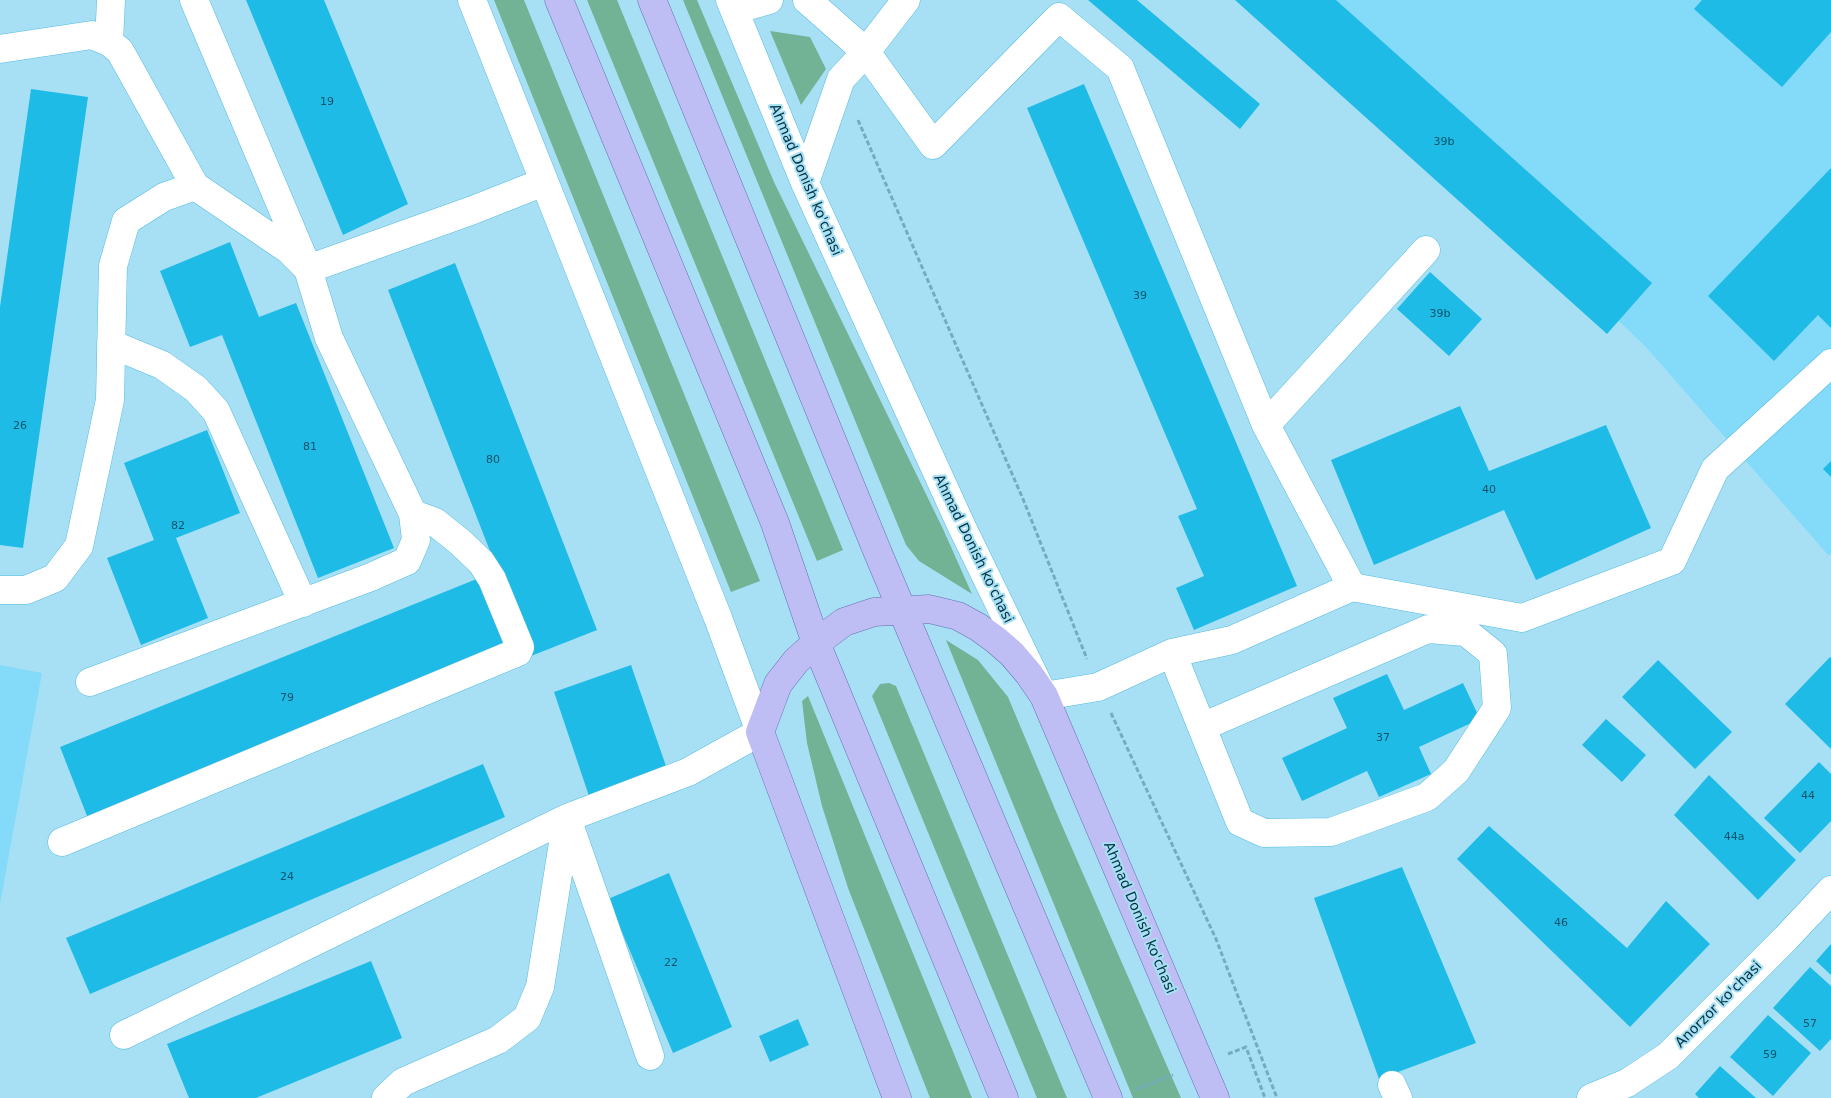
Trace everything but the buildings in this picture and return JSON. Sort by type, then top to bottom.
[{"type":"main road","points":[[559,0],[775,523],[816,643],[1004,1098]]},
{"type":"main road","points":[[652,0],[902,610],[1108,1098]]},
{"type":"main road","points":[[897,1098],[760,732],[778,684],[796,661],[844,622],[874,612],[928,610],[958,616],[978,627],[1012,654],[1044,696]]},
{"type":"main road","name":"Ahmad Donish ko'chasi","points":[[1044,696],[1215,1098]]},
{"type":"street","points":[[109,42],[111,0]]},
{"type":"street","points":[[90,682],[372,578],[407,560],[416,540],[413,514],[329,338],[308,269],[194,0]]},
{"type":"street","points":[[124,1035],[567,818],[688,772],[760,732],[718,618],[472,0]]},
{"type":"street","points":[[732,5],[769,0]]},
{"type":"street","points":[[807,0],[866,52],[933,145],[1059,17],[1120,68],[1266,425],[1352,588]]},
{"type":"street","points":[[805,182],[841,79],[866,52],[906,0]]},
{"type":"street","name":"Ahmad Donish ko'chasi","points":[[732,5],[805,182],[961,525],[1044,696]]},
{"type":"street","points":[[0,49],[92,35],[109,42],[120,51],[195,186],[290,250],[308,269]]},
{"type":"street","points":[[308,269],[473,210],[544,182]]},
{"type":"street","points":[[0,590],[26,590],[55,578],[79,546],[110,400],[113,266],[126,221],[164,197],[195,186]]},
{"type":"street","points":[[1266,425],[1426,250]]},
{"type":"street","points":[[111,344],[162,365],[196,389],[216,411],[303,603]]},
{"type":"street","points":[[1044,696],[1098,686],[1172,652],[1232,640],[1352,588],[1522,618],[1672,562],[1715,469],[1831,363]]},
{"type":"street","points":[[62,842],[518,652],[520,646],[492,579],[481,562],[435,522],[413,514]]},
{"type":"street","points":[[1172,652],[1202,727],[1240,822],[1264,833],[1331,832],[1427,797],[1456,771],[1497,708],[1494,654],[1466,632],[1428,630],[1202,727]]},
{"type":"street","points":[[567,818],[650,1056]]},
{"type":"street","points":[[399,1093],[498,1040],[527,1018],[540,987],[567,818]]},
{"type":"street","name":"Anorzor ko'chasi","points":[[1591,1098],[1635,1091],[1831,890]]},
{"type":"path","points":[[841,79],[1023,499],[1098,686],[1216,939],[1277,1098]]},
{"type":"path","points":[[1246,1047],[1265,1098]]},
{"type":"shaded area","points":[[1282,0],[1831,0],[1831,553],[1829,556],[1645,346]]},
{"type":"shaded area","points":[[0,665],[42,673],[0,904]]},
{"type":"green space","points":[[494,0],[524,0],[760,581],[731,592]]},
{"type":"green space","points":[[587,0],[617,0],[843,550],[817,561]]},
{"type":"green space","points":[[683,0],[697,0],[774,182],[943,529],[972,594],[919,561],[906,545]]},
{"type":"green space","points":[[770,31],[810,37],[826,69],[801,105]]},
{"type":"green space","points":[[946,640],[978,660],[1008,697],[1181,1098],[1133,1098]]},
{"type":"green space","points":[[889,683],[896,686],[1067,1098],[1037,1098],[872,696],[880,684]]},
{"type":"green space","points":[[808,696],[972,1098],[930,1098],[848,888],[822,806],[807,743],[802,701]]}]
